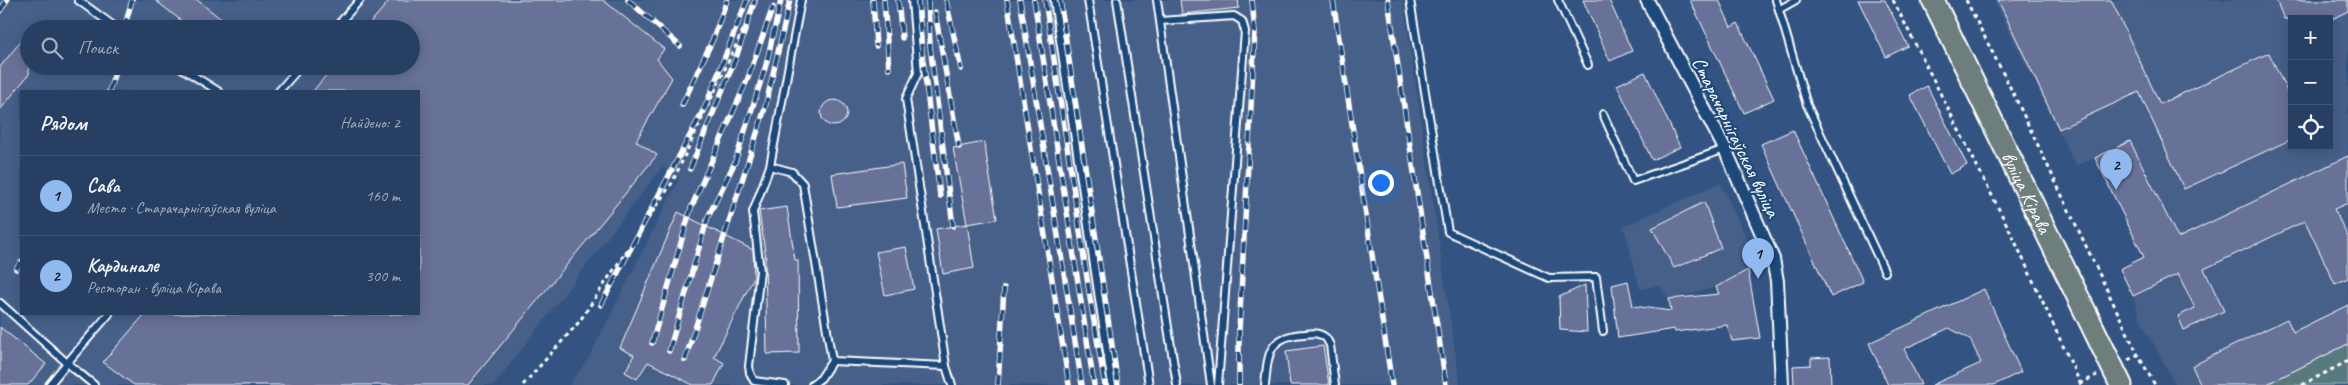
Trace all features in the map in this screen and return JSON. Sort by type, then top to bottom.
[{"type":"main road","name":"вуліца Кірава","points":[[1933,0],[2121,385]]},
{"type":"street","name":"Старачарнігаўская вуліца","points":[[1647,0],[1725,149],[1774,259],[1777,281],[1782,385]]},
{"type":"lane","points":[[78,0],[106,20]]},
{"type":"lane","points":[[342,20],[360,0]]},
{"type":"lane","points":[[785,385],[754,380],[750,374],[749,366],[760,271],[753,212],[770,166],[802,0]]},
{"type":"lane","points":[[912,0],[918,73],[906,99],[946,366],[952,385]]},
{"type":"lane","points":[[1054,0],[1112,385]]},
{"type":"lane","points":[[1088,0],[1149,385]]},
{"type":"lane","points":[[1117,0],[1177,385]]},
{"type":"lane","points":[[1157,0],[1211,385]]},
{"type":"lane","points":[[1410,0],[1448,232],[1549,278],[1596,277],[1603,330]]},
{"type":"lane","points":[[1558,0],[1588,65]]},
{"type":"lane","points":[[1776,0],[1780,8],[1807,105],[1885,272]]},
{"type":"lane","points":[[1780,8],[1796,0]]},
{"type":"lane","points":[[1160,21],[1234,16],[1242,21],[1245,31],[1218,385]]},
{"type":"lane","points":[[192,75],[216,90]]},
{"type":"lane","points":[[280,90],[293,75]]},
{"type":"lane","points":[[1603,114],[1633,181],[1725,149]]},
{"type":"lane","points":[[770,166],[792,172],[803,184],[832,361],[821,378],[812,385]]},
{"type":"lane","points":[[0,303],[94,385]]},
{"type":"lane","points":[[49,385],[109,315]]},
{"type":"lane","points":[[1266,385],[1268,357],[1272,346],[1280,339],[1316,333],[1326,338],[1330,345],[1335,385]]},
{"type":"lane","points":[[832,361],[946,366]]},
{"type":"path","points":[[523,385],[579,322],[672,183],[757,0]]},
{"type":"path","points":[[1893,0],[2013,236],[2080,384],[2098,375]]},
{"type":"path","points":[[1966,0],[2138,355],[2155,385]]},
{"type":"path","points":[[2128,360],[2138,355]]},
{"type":"path","points":[[2302,385],[2348,361]]},
{"type":"shaded area","points":[[0,0],[1403,0],[1460,385],[569,385],[589,358],[680,177],[662,167],[494,385],[0,385]]},
{"type":"shaded area","points":[[1994,0],[2348,0],[2348,344],[2265,385],[2176,385],[2141,321],[2133,296],[2120,269],[2143,257],[2095,158],[2076,166]]},
{"type":"shaded area","points":[[1720,183],[1760,266],[1716,287],[1669,299],[1659,285],[1640,289],[1624,226]]},
{"type":"green space","points":[[2348,344],[2348,385],[2265,385]]},
{"type":"building","points":[[155,0],[197,0],[223,20],[181,20]]},
{"type":"building","points":[[390,0],[603,0],[664,49],[657,59],[672,78],[636,141],[657,155],[468,385],[134,385],[103,362],[144,315],[420,315],[420,90],[314,90],[326,75],[420,75],[420,20],[373,20]]},
{"type":"building","points":[[1180,0],[1238,0],[1239,8],[1182,14]]},
{"type":"building","points":[[1583,0],[1609,0],[1632,51],[1610,61]]},
{"type":"building","points":[[1690,0],[1719,0],[1731,27],[1738,23],[1774,99],[1744,113]]},
{"type":"building","points":[[1858,0],[1885,0],[1908,46],[1886,57]]},
{"type":"building","points":[[1998,0],[2111,0],[2160,104],[2269,53],[2288,93],[2288,141],[2184,189],[2139,92],[2059,129]]},
{"type":"building","points":[[2276,0],[2348,0],[2348,11],[2333,18],[2333,15],[2288,15],[2288,19],[2284,19]]},
{"type":"building","points":[[20,42],[20,75],[28,75],[0,110],[0,67]]},
{"type":"building","points":[[1645,72],[1680,147],[1652,160],[1617,85]]},
{"type":"building","points":[[1927,86],[1967,165],[1950,174],[1910,95]]},
{"type":"building","points":[[834,100],[843,104],[847,113],[843,122],[834,126],[825,122],[821,113],[825,104]]},
{"type":"building","points":[[1793,130],[1863,282],[1831,297],[1761,144]]},
{"type":"building","points":[[2130,141],[2178,238],[2348,156],[2348,203],[2334,209],[2348,237],[2348,278],[2335,284],[2305,221],[2204,269],[2224,311],[2184,330],[2178,316],[2195,308],[2178,274],[2133,296],[2120,269],[2144,257],[2095,158]]},
{"type":"building","points":[[984,142],[997,219],[967,224],[953,148]]},
{"type":"building","points":[[902,164],[907,198],[837,207],[832,174]]},
{"type":"building","points":[[1704,202],[1721,248],[1674,268],[1652,228]]},
{"type":"building","points":[[787,207],[795,260],[798,260],[799,353],[767,354],[766,258],[759,211]]},
{"type":"building","points":[[678,212],[753,250],[754,277],[714,357],[724,363],[713,385],[693,385],[648,362],[637,379],[625,372],[634,355],[620,348]]},
{"type":"building","points":[[967,224],[974,268],[943,274],[936,229]]},
{"type":"building","points":[[906,247],[914,289],[885,295],[876,252]]},
{"type":"building","points":[[1748,270],[1760,338],[1732,341],[1727,325],[1675,332],[1674,329],[1618,338],[1612,285],[1628,281],[1633,306],[1671,311],[1669,299],[1719,294],[1716,287]]},
{"type":"building","points":[[1585,285],[1587,332],[1560,330],[1559,297]]},
{"type":"building","points":[[1984,289],[2021,372],[1994,385],[1932,385],[1981,363],[1970,339],[1949,328],[1904,349],[1921,385],[1888,385],[1869,343]]},
{"type":"building","points":[[2348,305],[2348,344],[2265,385],[2201,385],[2192,366],[2287,319],[2293,332]]},
{"type":"building","points":[[0,327],[46,364],[28,385],[0,385]]},
{"type":"building","points":[[1323,346],[1329,385],[1290,385],[1286,351]]},
{"type":"building","points":[[1830,357],[1831,385],[1794,385],[1793,366],[1811,365],[1811,358]]},
{"type":"railway","points":[[0,11],[7,0]]},
{"type":"railway","points":[[126,20],[132,0]]},
{"type":"railway","points":[[628,0],[680,46]]},
{"type":"railway","points":[[682,105],[713,39],[727,0]]},
{"type":"railway","points":[[601,305],[706,105],[747,0]]},
{"type":"railway","points":[[690,169],[737,55],[755,0]]},
{"type":"railway","points":[[669,351],[708,217],[735,162],[766,65],[781,0]]},
{"type":"railway","points":[[685,360],[765,108],[790,0]]},
{"type":"railway","points":[[873,0],[876,46]]},
{"type":"railway","points":[[884,0],[889,69]]},
{"type":"railway","points":[[898,0],[902,38]]},
{"type":"railway","points":[[918,0],[922,52],[940,196]]},
{"type":"railway","points":[[928,0],[930,46],[953,226]]},
{"type":"railway","points":[[946,0],[961,69]]},
{"type":"railway","points":[[1007,0],[1069,385]]},
{"type":"railway","points":[[1020,0],[1082,385]]},
{"type":"railway","points":[[1034,0],[1094,385]]},
{"type":"railway","points":[[1045,0],[1105,385]]},
{"type":"railway","points":[[1060,0],[1118,385]]},
{"type":"railway","points":[[1239,385],[1239,331],[1255,32],[1252,0]]},
{"type":"railway","points":[[1333,0],[1392,385]]},
{"type":"railway","points":[[1388,0],[1446,385]]},
{"type":"railway","points":[[652,343],[691,208],[748,78],[773,7]]},
{"type":"railway","points":[[935,12],[959,147]]},
{"type":"railway","points":[[109,90],[114,75]]},
{"type":"railway","points":[[16,269],[20,263]]},
{"type":"railway","points":[[998,385],[1004,288]]},
{"type":"place","name":"Кардинале","points":[[2116,190]]},
{"type":"place","name":"Сава","points":[[1758,279]]}]
